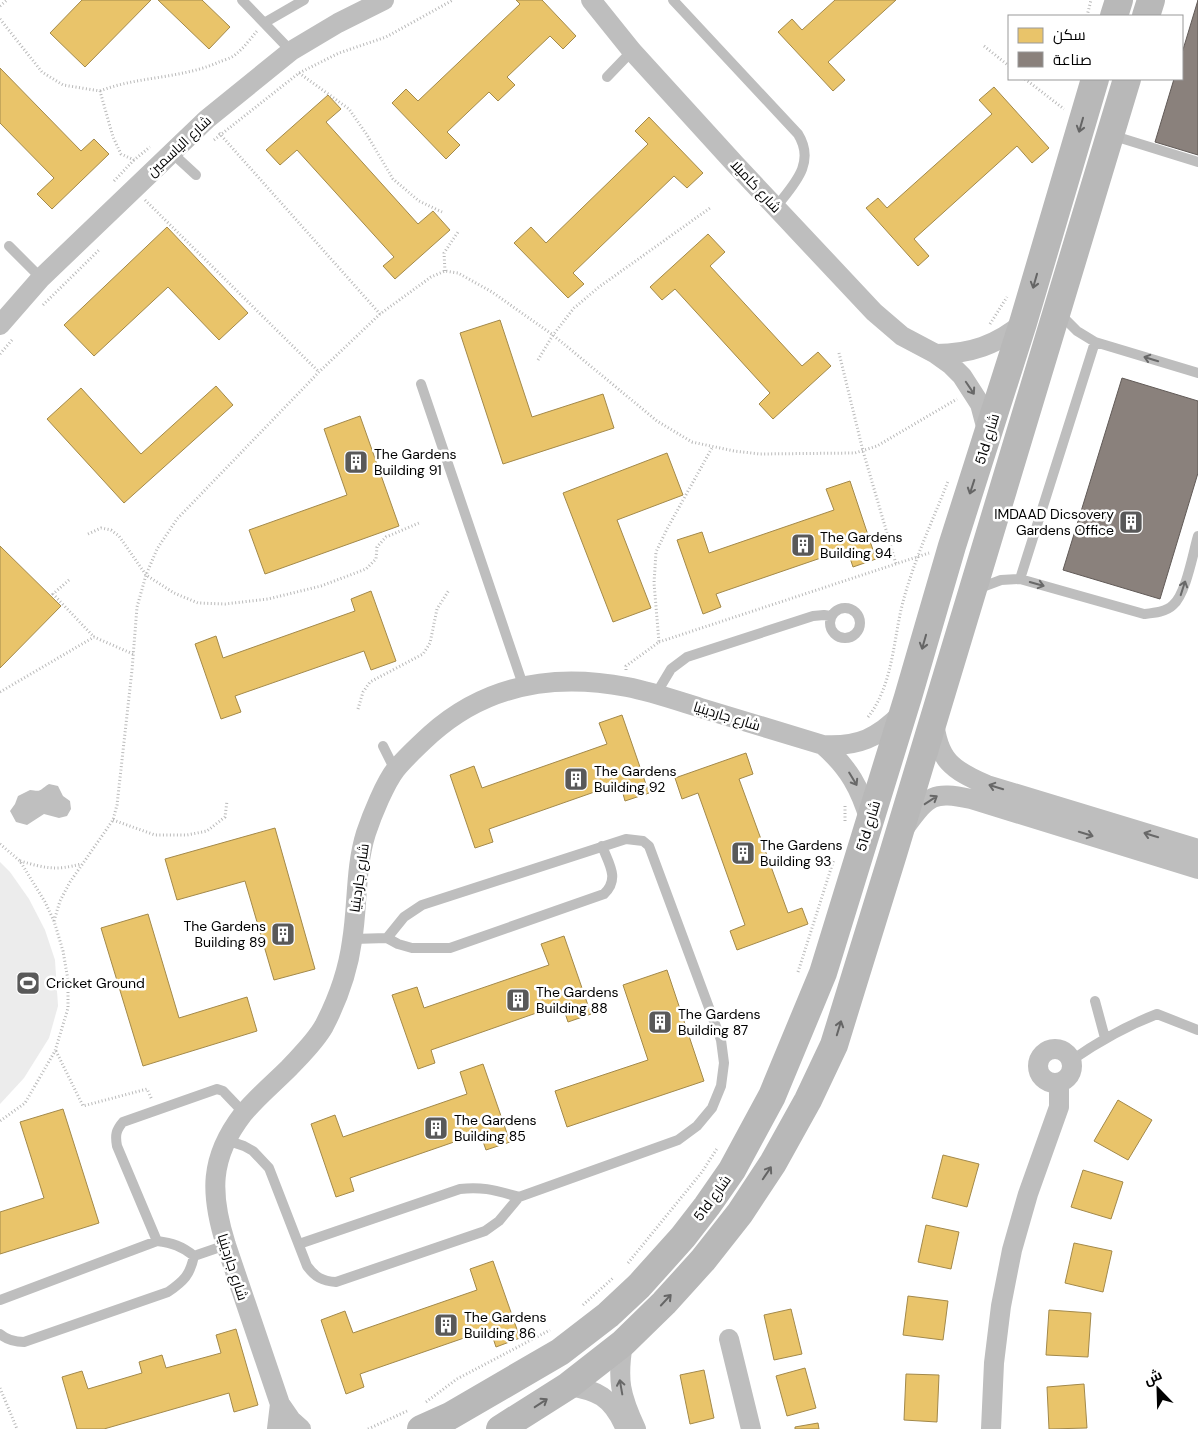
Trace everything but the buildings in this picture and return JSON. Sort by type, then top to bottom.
[{"type":"street","name":"شارع الياسمين","points":[[8,330],[41,278],[144,195],[171,152],[207,119],[285,55],[338,23],[384,0]]},
{"type":"street","name":"شارع كاميلا","points":[[591,0],[632,52],[889,326],[910,341],[936,354],[962,376],[973,390],[985,419],[988,434]]},
{"type":"street","points":[[1114,15],[1118,0]]},
{"type":"street","points":[[1146,15],[1151,0]]},
{"type":"street","name":"51d شارع","points":[[421,1429],[450,1416],[560,1352],[608,1315],[639,1286],[683,1237],[732,1170],[772,1096],[823,973],[952,546],[1023,323],[1095,80]]},
{"type":"street","points":[[500,1429],[568,1386],[623,1343],[664,1303],[696,1267],[734,1220],[773,1163],[808,1100],[834,1045],[1058,312],[1127,80]]},
{"type":"street","name":"شارع كاميلا","points":[[936,354],[971,352],[988,346],[1006,336],[1023,323]]},
{"type":"street","name":"شارع جاردينيا","points":[[301,1429],[291,1420],[280,1404],[219,1224],[214,1193],[217,1166],[226,1140],[244,1113],[304,1052],[322,1029],[336,1000],[346,974],[353,939],[359,864],[366,833],[381,796],[395,770],[444,723],[470,706],[499,693],[524,685],[570,681],[626,687],[656,694],[823,745],[838,746],[867,740],[888,728],[903,712]]},
{"type":"street","points":[[934,720],[936,737],[941,750],[949,764],[963,775],[996,787],[1198,849]]},
{"type":"street","name":"شارع جاردينيا","points":[[823,745],[839,760],[852,777],[863,798],[870,821]]},
{"type":"street","points":[[899,836],[919,808],[930,799],[939,795],[949,794],[972,799],[1198,869]]},
{"type":"street","points":[[1055,1048],[1068,1054],[1072,1060],[1073,1068],[1070,1074],[1066,1080],[1059,1083],[1045,1080],[1037,1068],[1042,1054],[1055,1048]]},
{"type":"street","points":[[991,1429],[994,1363],[1012,1250],[1028,1194],[1060,1107],[1059,1083]]},
{"type":"street","points":[[729,1339],[751,1429]]},
{"type":"street","points":[[623,1343],[619,1373],[620,1388],[636,1429]]},
{"type":"street","points":[[469,1429],[468,1420],[472,1412],[508,1390],[522,1374]]},
{"type":"street","points":[[568,1386],[584,1388],[597,1393],[609,1401],[618,1412],[626,1429]]},
{"type":"street","name":"شارع جاردينيا","points":[[278,1429],[280,1404]]},
{"type":"lane","points":[[242,0],[264,23],[285,55]]},
{"type":"lane","points":[[264,23],[304,0]]},
{"type":"lane","points":[[673,0],[792,127],[802,141],[805,157],[802,170],[776,207]]},
{"type":"lane","points":[[607,77],[632,52]]},
{"type":"lane","points":[[1110,135],[1198,162]]},
{"type":"lane","points":[[171,152],[196,175]]},
{"type":"lane","points":[[8,246],[41,278]]},
{"type":"lane","points":[[1058,312],[1077,331],[1095,342],[1198,373]]},
{"type":"lane","points":[[1020,579],[1095,342]]},
{"type":"lane","points":[[421,384],[524,685]]},
{"type":"lane","points":[[973,590],[1001,580],[1020,579],[1144,614],[1159,612],[1173,606],[1181,595],[1198,536]]},
{"type":"lane","points":[[656,694],[671,669],[687,658],[813,616],[831,616]]},
{"type":"lane","points":[[383,746],[395,770]]},
{"type":"lane","points":[[226,1140],[253,1151],[269,1168],[307,1266],[320,1279],[336,1282],[485,1231],[499,1221],[518,1197],[678,1140],[697,1126],[712,1108],[721,1086],[724,1063],[721,1040],[649,846],[643,841],[626,839],[602,846],[422,906],[404,917],[387,938]]},
{"type":"lane","points":[[353,939],[387,938],[412,948],[450,948],[604,894],[611,888],[613,882],[602,846]]},
{"type":"lane","points":[[1095,1001],[1105,1038]]},
{"type":"lane","points":[[1072,1060],[1130,1024],[1157,1014],[1198,1030]]},
{"type":"lane","points":[[157,1241],[117,1146],[116,1129],[123,1122],[158,1108],[217,1089],[223,1091],[244,1113]]},
{"type":"lane","points":[[299,1244],[460,1189],[477,1187],[492,1189],[518,1197]]},
{"type":"lane","points":[[0,1300],[157,1241],[173,1243],[186,1248],[194,1256]]},
{"type":"lane","points":[[194,1256],[226,1245]]},
{"type":"lane","points":[[0,1334],[16,1342],[24,1342],[168,1292],[184,1281],[192,1268],[194,1256]]},
{"type":"path","points":[[0,6],[7,0]]},
{"type":"path","points":[[213,140],[299,73],[339,53],[386,37],[453,0]]},
{"type":"path","points":[[1087,15],[1091,0]]},
{"type":"path","points":[[0,19],[42,72],[63,85],[100,91],[124,83],[174,76],[215,64],[236,54],[264,23]]},
{"type":"path","points":[[984,46],[1008,65]]},
{"type":"path","points":[[285,55],[299,73],[349,109],[393,179],[419,201],[442,212]]},
{"type":"path","points":[[1027,80],[1082,124]]},
{"type":"path","points":[[100,91],[113,137],[121,154],[134,160],[157,140],[171,152]]},
{"type":"path","points":[[207,119],[380,314]]},
{"type":"path","points":[[140,208],[144,195],[320,372]]},
{"type":"path","points":[[538,360],[553,335],[574,308],[599,287],[710,208]]},
{"type":"path","points":[[445,271],[444,253],[458,232]]},
{"type":"path","points":[[40,308],[105,244]]},
{"type":"path","points":[[0,354],[8,330]]},
{"type":"path","points":[[839,353],[863,451],[896,564]]},
{"type":"path","points":[[960,397],[963,404]]},
{"type":"path","points":[[659,642],[654,583],[656,552],[713,446]]},
{"type":"path","points":[[867,740],[859,724],[879,702],[885,686],[903,599],[916,557],[949,479]]},
{"type":"path","points":[[88,534],[101,528],[111,530],[119,536],[146,575],[167,589],[198,603],[225,604],[268,600],[320,586],[366,569],[376,559],[377,547],[386,537],[419,523]]},
{"type":"path","points":[[626,687],[626,666],[659,642],[952,546]]},
{"type":"path","points":[[69,580],[54,594],[94,637],[134,654]]},
{"type":"path","points":[[358,710],[363,692],[370,682],[423,654],[430,643],[437,609],[449,590]]},
{"type":"path","points":[[0,692],[94,637]]},
{"type":"path","points":[[113,820],[156,835],[188,835],[207,831],[225,817],[227,800]]},
{"type":"path","points":[[0,844],[20,861],[45,902],[54,921],[64,951],[68,980],[68,1008],[55,1050],[25,1103],[0,1121]]},
{"type":"path","points":[[20,861],[46,868],[82,864],[60,901],[54,921]]},
{"type":"path","points":[[55,1050],[83,1106],[146,1089],[158,1108]]},
{"type":"path","points":[[0,1388],[5,1396],[17,1429]]},
{"type":"shaded area","points":[[49,784],[58,786],[63,796],[70,801],[71,809],[67,816],[59,818],[44,814],[27,825],[16,822],[10,811],[18,796],[30,790],[41,790]]},
{"type":"shaded area","name":"Cricket Ground","points":[[0,862],[10,872],[29,899],[45,930],[55,960],[58,1006],[49,1038],[24,1078],[0,1104]]},
{"type":"place","name":"The Gardens Building 91","points":[[356,462]]},
{"type":"place","name":"IMDAAD Dicsovery Gardens Office","points":[[1131,522]]},
{"type":"place","name":"The Gardens Building 94","points":[[803,545]]},
{"type":"place","name":"The Gardens Building 92","points":[[576,779]]},
{"type":"place","name":"The Gardens Building 93","points":[[743,853]]},
{"type":"place","name":"The Gardens Building 89","points":[[283,934]]},
{"type":"place","name":"Cricket Ground","points":[[28,983]]},
{"type":"place","name":"The Gardens Building 88","points":[[518,1000]]},
{"type":"place","name":"The Gardens Building 87","points":[[660,1022]]},
{"type":"place","name":"The Gardens Building 85","points":[[436,1128]]},
{"type":"place","name":"The Gardens Building 86","points":[[446,1325]]}]
